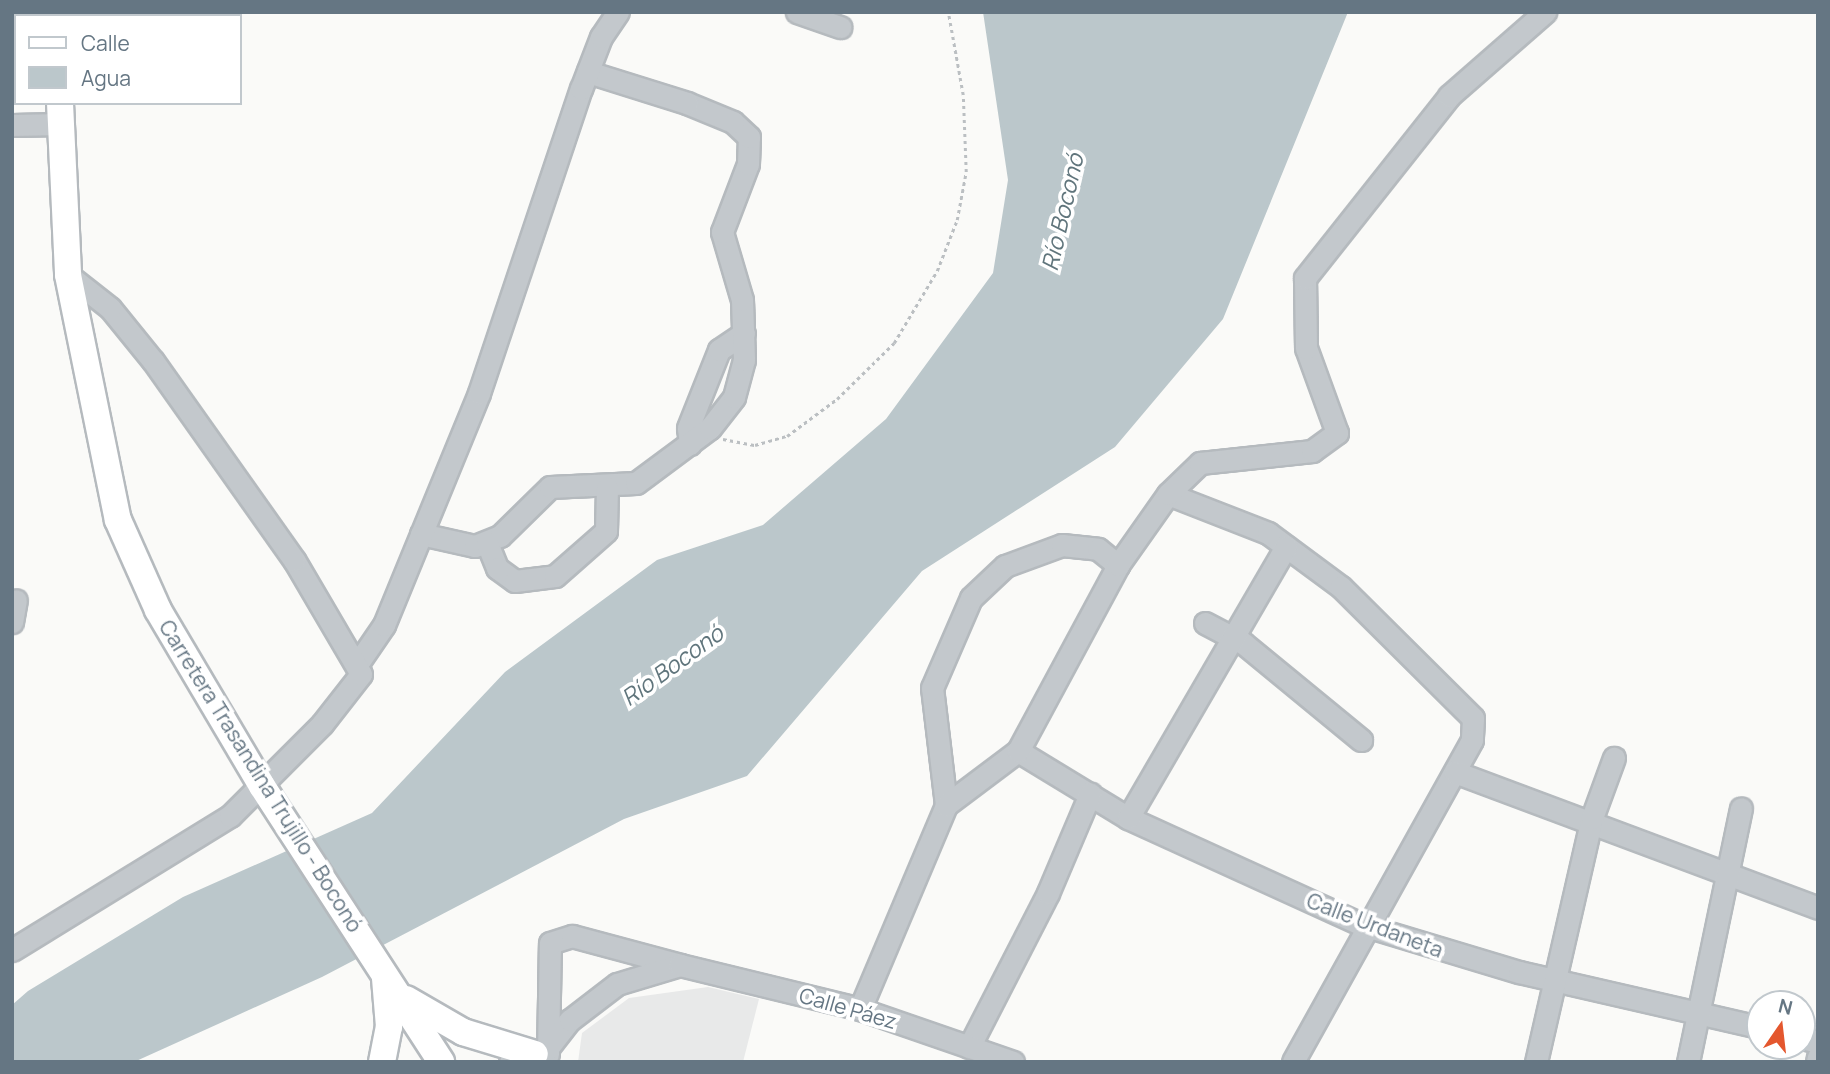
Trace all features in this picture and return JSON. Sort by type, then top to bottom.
[{"type":"main road","name":"Carretera Trasandina Trujillo - Boconó","points":[[60,114],[68,275],[118,520],[158,610],[262,786],[283,814],[441,1062]]},
{"type":"main road","points":[[386,975],[463,1032],[535,1057]]},
{"type":"main road","points":[[382,1062],[389,1027],[386,975]]},
{"type":"street","points":[[358,663],[384,625],[479,393],[601,37],[607,12]]},
{"type":"street","points":[[601,37],[618,12]]},
{"type":"street","points":[[797,12],[840,27]]},
{"type":"street","points":[[946,805],[1018,751],[1118,565],[1168,494],[1200,463],[1312,451],[1337,433],[1306,348],[1305,278],[1449,96],[1545,12]]},
{"type":"street","points":[[421,534],[463,547],[487,543],[542,491],[568,485],[607,488],[636,483],[710,428],[734,397],[744,333],[740,286],[722,232],[748,164],[749,137],[733,122],[687,103],[588,72]]},
{"type":"street","points":[[12,125],[60,114]]},
{"type":"street","points":[[12,950],[230,816],[358,685],[358,663],[153,361],[110,308],[68,275]]},
{"type":"street","points":[[690,444],[688,428],[719,350],[744,333]]},
{"type":"street","points":[[487,543],[497,568],[515,581],[555,576],[606,531],[607,488]]},
{"type":"street","points":[[1168,494],[1268,533],[1341,587],[1473,718],[1472,740],[1363,925],[1293,1062]]},
{"type":"street","points":[[860,1009],[946,805],[932,688],[971,598],[1006,566],[1062,545],[1098,549],[1118,565]]},
{"type":"street","points":[[1128,818],[1286,547]]},
{"type":"street","points":[[12,622],[16,600]]},
{"type":"street","points":[[1205,623],[1234,638],[1362,740]]},
{"type":"street","name":"Calle Urdaneta","points":[[1018,751],[1128,818],[1363,925],[1555,979],[1746,1023]]},
{"type":"street","points":[[1536,1062],[1592,818],[1614,758]]},
{"type":"street","points":[[1455,772],[1592,818],[1725,875],[1818,908]]},
{"type":"street","points":[[969,1047],[1048,893],[1090,794]]},
{"type":"street","points":[[1688,1062],[1741,808]]},
{"type":"street","name":"Calle Páez","points":[[535,1057],[550,943],[572,936],[860,1009],[1013,1062]]},
{"type":"street","points":[[535,1057],[570,1020],[618,984],[680,965]]},
{"type":"path","points":[[710,428],[745,446],[787,436],[866,374],[923,299],[950,243],[966,172],[963,95],[947,12]]},
{"type":"shaded area","points":[[708,987],[759,999],[743,1062],[578,1062],[582,1033],[629,998]]},
{"type":"water","name":"Río Boconó","points":[[983,12],[1348,12],[1223,319],[1115,447],[922,571],[747,776],[624,819],[322,977],[134,1062],[12,1062],[12,1005],[28,991],[183,897],[372,813],[505,672],[657,560],[763,525],[886,419],[993,273],[1008,180]]}]
